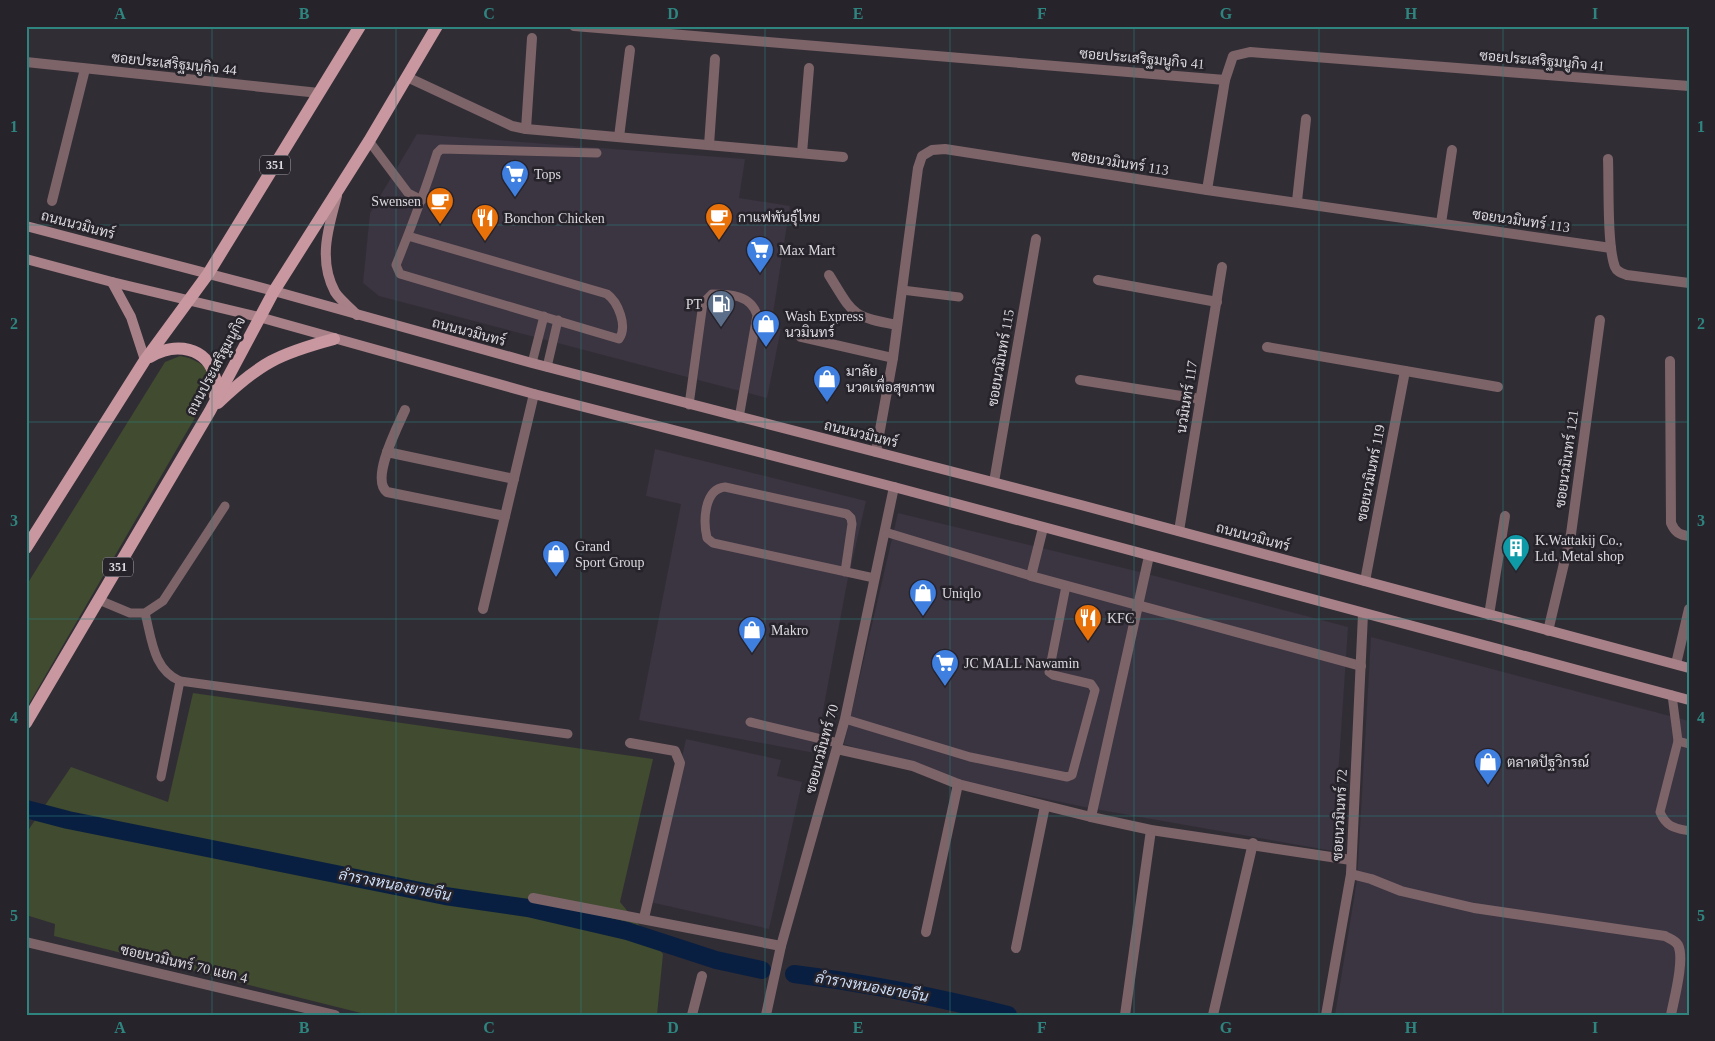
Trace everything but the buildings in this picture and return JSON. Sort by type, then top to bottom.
[{"type":"main road","name":"351","points":[[26,548],[145,360],[208,274],[360,26]]},
{"type":"main road","name":"ถนนประเสริฐมนูกิจ","points":[[26,723],[210,411],[259,316],[369,141],[437,26]]},
{"type":"main road","points":[[340,188],[325,247],[328,272],[336,293],[359,316]]},
{"type":"main road","name":"ถนนนวมินทร์","points":[[26,226],[274,291],[359,316],[689,405],[994,482],[1689,668]]},
{"type":"main road","points":[[26,259],[112,282],[259,316],[334,339],[534,394],[894,487],[1689,700]]},
{"type":"main road","points":[[112,282],[131,316],[145,360],[160,351],[177,347],[198,352],[213,368],[218,389],[210,411]]},
{"type":"main road","points":[[210,411],[246,376],[266,363],[298,348],[334,339]]},
{"type":"street","name":"ซอยประเสริฐมนูกิจ 41","points":[[574,26],[1225,80],[1233,56],[1250,52],[1689,86]]},
{"type":"street","points":[[526,129],[532,38]]},
{"type":"street","points":[[619,137],[630,50]]},
{"type":"street","points":[[709,145],[715,59]]},
{"type":"street","name":"ซอยประเสริฐมนูกิจ 44","points":[[26,62],[320,93]]},
{"type":"street","points":[[802,153],[809,68]]},
{"type":"street","points":[[52,201],[85,69]]},
{"type":"street","points":[[407,77],[512,126],[526,129],[843,157]]},
{"type":"street","points":[[1207,190],[1225,80]]},
{"type":"street","points":[[1296,201],[1306,119]]},
{"type":"street","name":"ซอยนวมินทร์ 113","points":[[876,452],[892,358],[918,168],[922,156],[932,150],[945,149],[1207,190],[1296,201],[1612,248]]},
{"type":"street","points":[[1440,223],[1452,150]]},
{"type":"street","points":[[1608,159],[1612,248],[1615,267],[1619,272],[1627,275],[1689,283]]},
{"type":"street","name":"ซอยนวมินทร์ 115","points":[[994,482],[1036,240]]},
{"type":"street","name":"นวมินทร์ 117","points":[[1179,531],[1222,267]]},
{"type":"street","points":[[829,275],[850,308],[856,314],[864,319],[897,324]]},
{"type":"street","points":[[1098,280],[1217,302]]},
{"type":"street","name":"ซอยนวมินทร์ 121","points":[[1548,630],[1571,534],[1600,320]]},
{"type":"street","points":[[802,337],[892,358]]},
{"type":"street","points":[[1267,347],[1498,387]]},
{"type":"street","points":[[1670,361],[1671,523],[1674,530],[1680,535],[1689,536]]},
{"type":"street","name":"ซอยนวมินทร์ 119","points":[[1365,581],[1405,371]]},
{"type":"street","points":[[1080,380],[1200,399]]},
{"type":"street","points":[[483,608],[534,394]]},
{"type":"street","points":[[405,410],[387,452],[381,483],[387,492],[505,516]]},
{"type":"street","points":[[387,452],[514,479]]},
{"type":"street","name":"ซอยนวมินทร์ 70","points":[[766,1015],[781,946],[845,718],[894,487]]},
{"type":"street","points":[[1490,614],[1505,516]]},
{"type":"street","points":[[1043,528],[1031,576],[1361,666]]},
{"type":"street","points":[[1091,818],[1149,556]]},
{"type":"street","points":[[1676,664],[1689,610]]},
{"type":"street","name":"ซอยนวมินทร์ 72","points":[[1326,1015],[1351,874],[1363,614]]},
{"type":"street","points":[[630,743],[675,750],[680,763],[644,918]]},
{"type":"street","points":[[838,746],[913,766],[958,784],[1091,818],[1151,830],[1253,843],[1351,860]]},
{"type":"street","points":[[926,932],[958,784]]},
{"type":"street","points":[[1016,948],[1045,806]]},
{"type":"street","points":[[1125,1015],[1151,830]]},
{"type":"street","points":[[1213,1015],[1253,843]]},
{"type":"street","points":[[1351,874],[1410,893],[1474,908],[1665,936],[1679,947],[1680,958],[1671,1015]]},
{"type":"street","points":[[533,898],[781,946]]},
{"type":"street","name":"ซอยนวมินทร์ 70 แยก 4","points":[[26,942],[335,1015]]},
{"type":"street","points":[[692,1015],[702,976]]},
{"type":"lane","points":[[369,141],[408,193],[422,200]]},
{"type":"lane","points":[[408,236],[606,294],[618,308],[622,334],[619,339],[400,274],[396,265],[422,200],[437,153],[441,149],[597,153]]},
{"type":"lane","points":[[902,290],[959,297]]},
{"type":"lane","points":[[689,405],[703,303],[712,294],[733,295],[747,299],[754,305],[757,315],[739,418]]},
{"type":"lane","points":[[532,363],[544,316]]},
{"type":"lane","points":[[547,367],[558,320]]},
{"type":"lane","points":[[845,572],[852,524],[852,518],[846,514],[725,487],[717,488],[709,495],[705,530],[707,538],[713,542],[845,572],[874,578]]},
{"type":"lane","points":[[99,600],[130,614],[145,613],[163,600],[224,506]]},
{"type":"lane","points":[[885,532],[1031,576]]},
{"type":"lane","points":[[845,718],[970,757],[1067,777],[1072,776],[1095,690],[1091,684],[1053,675],[1049,672],[1066,586]]},
{"type":"lane","points":[[145,613],[160,666],[169,676],[180,681],[568,734]]},
{"type":"lane","points":[[161,777],[180,681]]},
{"type":"lane","points":[[1672,696],[1674,725],[1678,741],[1660,812],[1664,821],[1671,827],[1689,831]]},
{"type":"lane","points":[[750,722],[838,746]]},
{"type":"lane","points":[[1678,741],[1689,744]]},
{"type":"shaded area","points":[[417,134],[745,159],[739,198],[790,206],[771,326],[781,329],[767,398],[379,296],[363,283],[370,213]]},
{"type":"shaded area","points":[[655,449],[866,501],[847,583],[815,753],[639,720],[681,504],[646,496]]},
{"type":"shaded area","points":[[898,513],[1140,572],[1348,627],[1333,851],[1089,808],[961,781],[844,744]]},
{"type":"shaded area","points":[[1371,637],[1689,721],[1689,1015],[1335,1015],[1357,880]]},
{"type":"shaded area","points":[[686,739],[781,760],[777,776],[802,782],[769,929],[650,902]]},
{"type":"green space","points":[[180,356],[197,362],[208,370],[211,390],[26,709],[26,586],[165,362]]},
{"type":"green space","points":[[193,693],[653,759],[620,902],[663,954],[657,1015],[369,1015],[54,936],[55,924],[26,915],[26,828],[29,829],[71,767],[168,802]]},
{"type":"waterway","name":"ลำรางหนองยายจีน","points":[[26,809],[68,820],[445,896],[528,908],[627,931],[716,960],[762,970]]},
{"type":"waterway","name":"ลำรางหนองยายจีน","points":[[794,974],[901,991],[1008,1015]]},
{"type":"place","name":"Tops","points":[[515,198]]},
{"type":"place","name":"Swensen","points":[[440,225]]},
{"type":"place","name":"กาแฟพันธุ์ไทย","points":[[719,241]]},
{"type":"place","name":"Bonchon Chicken","points":[[485,242]]},
{"type":"place","name":"Max Mart","points":[[760,274]]},
{"type":"place","name":"PT","points":[[721,328]]},
{"type":"place","name":"Wash Express นวมินทร์","points":[[766,348]]},
{"type":"place","name":"มาลัย นวดเพื่อสุขภาพ","points":[[827,403]]},
{"type":"place","name":"K.Wattakij Co., Ltd. Metal shop","points":[[1516,572]]},
{"type":"place","name":"Grand Sport Group","points":[[556,578]]},
{"type":"place","name":"Uniqlo","points":[[923,617]]},
{"type":"place","name":"KFC","points":[[1088,642]]},
{"type":"place","name":"Makro","points":[[752,654]]},
{"type":"place","name":"JC MALL Nawamin","points":[[945,687]]},
{"type":"place","name":"ตลาดปัฐวิกรณ์","points":[[1488,786]]}]
